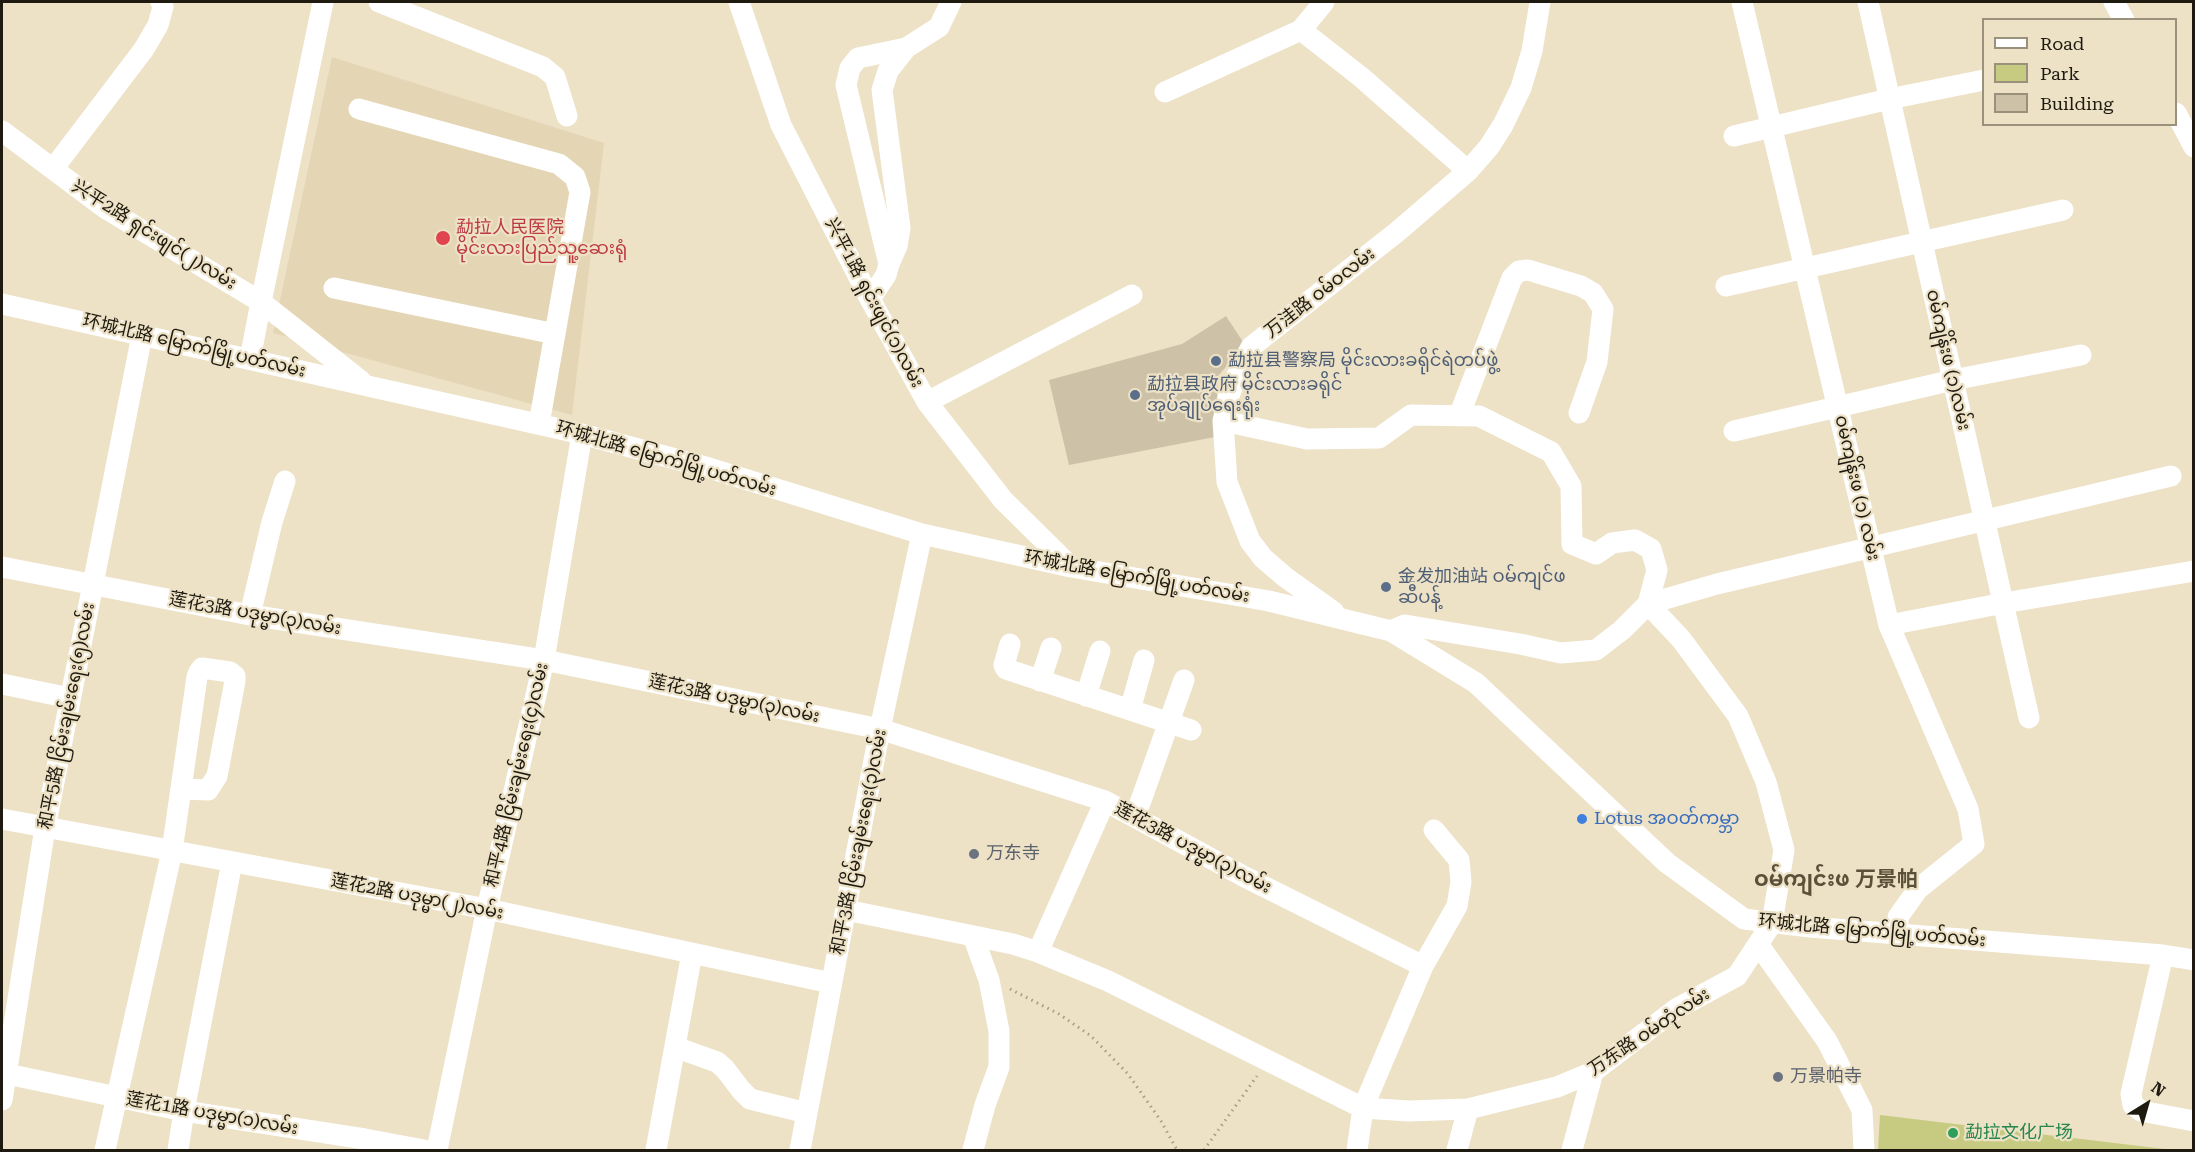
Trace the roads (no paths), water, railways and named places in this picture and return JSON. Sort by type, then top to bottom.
[{"type":"street","points":[[53,169],[144,49],[158,25],[163,7],[160,2]]},
{"type":"street","points":[[250,358],[323,2]]},
{"type":"street","points":[[379,2],[543,68],[555,78],[567,116]]},
{"type":"street","name":"兴平1路 ရှင်းဖျင်(၁)လမ်း","points":[[739,2],[781,124],[870,299],[927,402],[1003,500],[1071,567]]},
{"type":"street","points":[[870,299],[886,275],[897,246],[900,228],[882,90],[888,71],[906,48],[939,27],[951,2]]},
{"type":"street","points":[[1165,92],[1301,30],[1324,2]]},
{"type":"street","name":"万洼路 ဝမ်ဝလမ်း","points":[[1344,620],[1285,577],[1263,558],[1250,541],[1227,482],[1223,449],[1223,421],[1236,378],[1251,347],[1397,232],[1468,171],[1489,147],[1521,88],[1532,51],[1540,2]]},
{"type":"street","name":"ဝမ်ကျိန်းဖ (၁) လမ်း","points":[[1743,2],[1889,626],[1968,809],[1974,844],[1918,889],[1898,916],[1898,934]]},
{"type":"street","name":"ဝမ်ကျိန်းဖ (၁)လမ်း","points":[[1868,2],[2029,718]]},
{"type":"street","points":[[2114,2],[2123,18]]},
{"type":"street","points":[[1301,30],[1361,77],[1468,171]]},
{"type":"street","points":[[889,264],[846,85],[850,68],[858,58],[906,48]]},
{"type":"street","points":[[1734,136],[1889,99],[1982,80]]},
{"type":"street","points":[[359,109],[559,164],[575,177],[580,192],[539,424]]},
{"type":"street","points":[[2177,117],[2193,147]]},
{"type":"street","name":"兴平2路 ရှင်းဖျင်(၂)လမ်း","points":[[2,131],[105,208],[261,302],[367,385]]},
{"type":"street","points":[[1726,286],[2063,210]]},
{"type":"street","points":[[1459,416],[1512,278],[1519,271],[1528,270],[1581,286],[1593,293],[1603,309],[1597,362],[1579,413]]},
{"type":"street","points":[[334,288],[555,334]]},
{"type":"street","points":[[927,402],[1132,295]]},
{"type":"street","name":"环城北路 မြောက်မြို့ပတ်လမ်း","points":[[2,304],[582,434],[709,468],[922,534],[1071,567],[1269,601],[1391,631],[1476,683],[1667,863],[1744,919],[2163,955],[2193,960]]},
{"type":"street","name":"和平5路 ငြိမ်းချမ်းရေး(၅)လမ်း","points":[[2,1100],[4,1074],[45,828],[142,335]]},
{"type":"street","points":[[1734,431],[1953,381],[2081,355]]},
{"type":"street","points":[[1223,421],[1307,439],[1379,438],[1411,415],[1479,416],[1551,452],[1571,486],[1572,544],[1596,554],[1612,543],[1635,540],[1651,549],[1657,570],[1648,604]]},
{"type":"street","name":"和平4路 ငြိမ်းချမ်းရေး(၄)လမ်း","points":[[437,1150],[487,909],[544,660],[582,434]]},
{"type":"street","points":[[1391,631],[1405,625],[1520,644],[1561,654],[1596,650],[1622,630],[1648,604],[1717,584],[1871,546],[2171,476]]},
{"type":"street","points":[[250,615],[270,531],[285,481]]},
{"type":"street","name":"和平3路 ငြိမ်းချမ်းရေး(၃)လမ်း","points":[[800,1150],[880,729],[922,534]]},
{"type":"street","name":"莲花3路 ပဒုမ္မာ(၃)လမ်း","points":[[2,567],[250,615],[544,660],[880,729],[1105,801],[1245,878],[1423,966]]},
{"type":"street","points":[[1889,626],[2004,603],[2193,571]]},
{"type":"street","points":[[1648,604],[1681,639],[1738,716],[1766,782],[1784,850],[1772,923]]},
{"type":"street","points":[[1010,644],[1006,669],[1191,730]]},
{"type":"street","points":[[1040,681],[1051,648]]},
{"type":"street","points":[[1086,696],[1100,651]]},
{"type":"street","points":[[1130,710],[1144,660]]},
{"type":"street","points":[[105,1150],[172,851],[181,789],[199,672],[202,668],[230,672],[235,676],[235,681],[217,776],[208,790],[181,789]]},
{"type":"street","points":[[1135,817],[1184,680]]},
{"type":"street","points":[[2,684],[70,698]]},
{"type":"street","points":[[1038,952],[1105,801]]},
{"type":"street","name":"莲花2路 ပဒုမ္မာ(၂)လမ်း","points":[[2,819],[487,909],[831,982]]},
{"type":"street","points":[[1357,1150],[1363,1108],[1423,966],[1456,906],[1461,882],[1459,860],[1434,830]]},
{"type":"street","points":[[178,1150],[232,862]]},
{"type":"street","points":[[846,910],[1013,944],[1038,952],[1108,981],[1363,1108]]},
{"type":"street","name":"万东路 ဝမ်တုံလမ်း","points":[[1363,1108],[1409,1111],[1468,1109],[1557,1087],[1593,1072],[1676,1009],[1737,976],[1772,923]]},
{"type":"street","points":[[973,936],[989,980],[999,1031],[999,1067],[973,1150]]},
{"type":"street","points":[[1758,944],[1827,1041],[1862,1110],[1864,1150]]},
{"type":"street","points":[[656,1150],[692,953]]},
{"type":"street","points":[[2163,955],[2131,1094],[2133,1105],[2141,1111],[2193,1121]]},
{"type":"street","points":[[675,1047],[717,1062],[725,1068],[750,1099],[807,1113]]},
{"type":"street","points":[[1572,1150],[1593,1072]]},
{"type":"street","name":"莲花1路 ပဒုမ္မာ(၁)လမ်း","points":[[4,1074],[363,1145],[424,1150]]},
{"type":"street","points":[[1457,1150],[1468,1109]]},
{"type":"place","name":"勐拉人民医院 မိုင်းလားပြည်သူ့ဆေးရုံ","points":[[443,238]]},
{"type":"place","name":"勐拉县警察局 မိုင်းလားခရိုင်ရဲတပ်ဖွဲ့","points":[[1216,361]]},
{"type":"place","name":"勐拉县政府 မိုင်းလားခရိုင် အုပ်ချုပ်ရေးရုံး","points":[[1135,395]]},
{"type":"place","name":"金发加油站 ဝမ်ကျင်ဖ ဆီပန့်","points":[[1386,587]]},
{"type":"place","name":"Lotus အဝတ်ကမ္ဘာ","points":[[1582,819]]},
{"type":"place","name":"万东寺","points":[[974,854]]},
{"type":"place","name":"万景帕寺","points":[[1778,1077]]},
{"type":"place","name":"勐拉文化广场","points":[[1953,1133]]},
{"type":"district","name":"ဝမ်ကျင်းဖ 万景帕","points":[[1836,880]]}]
